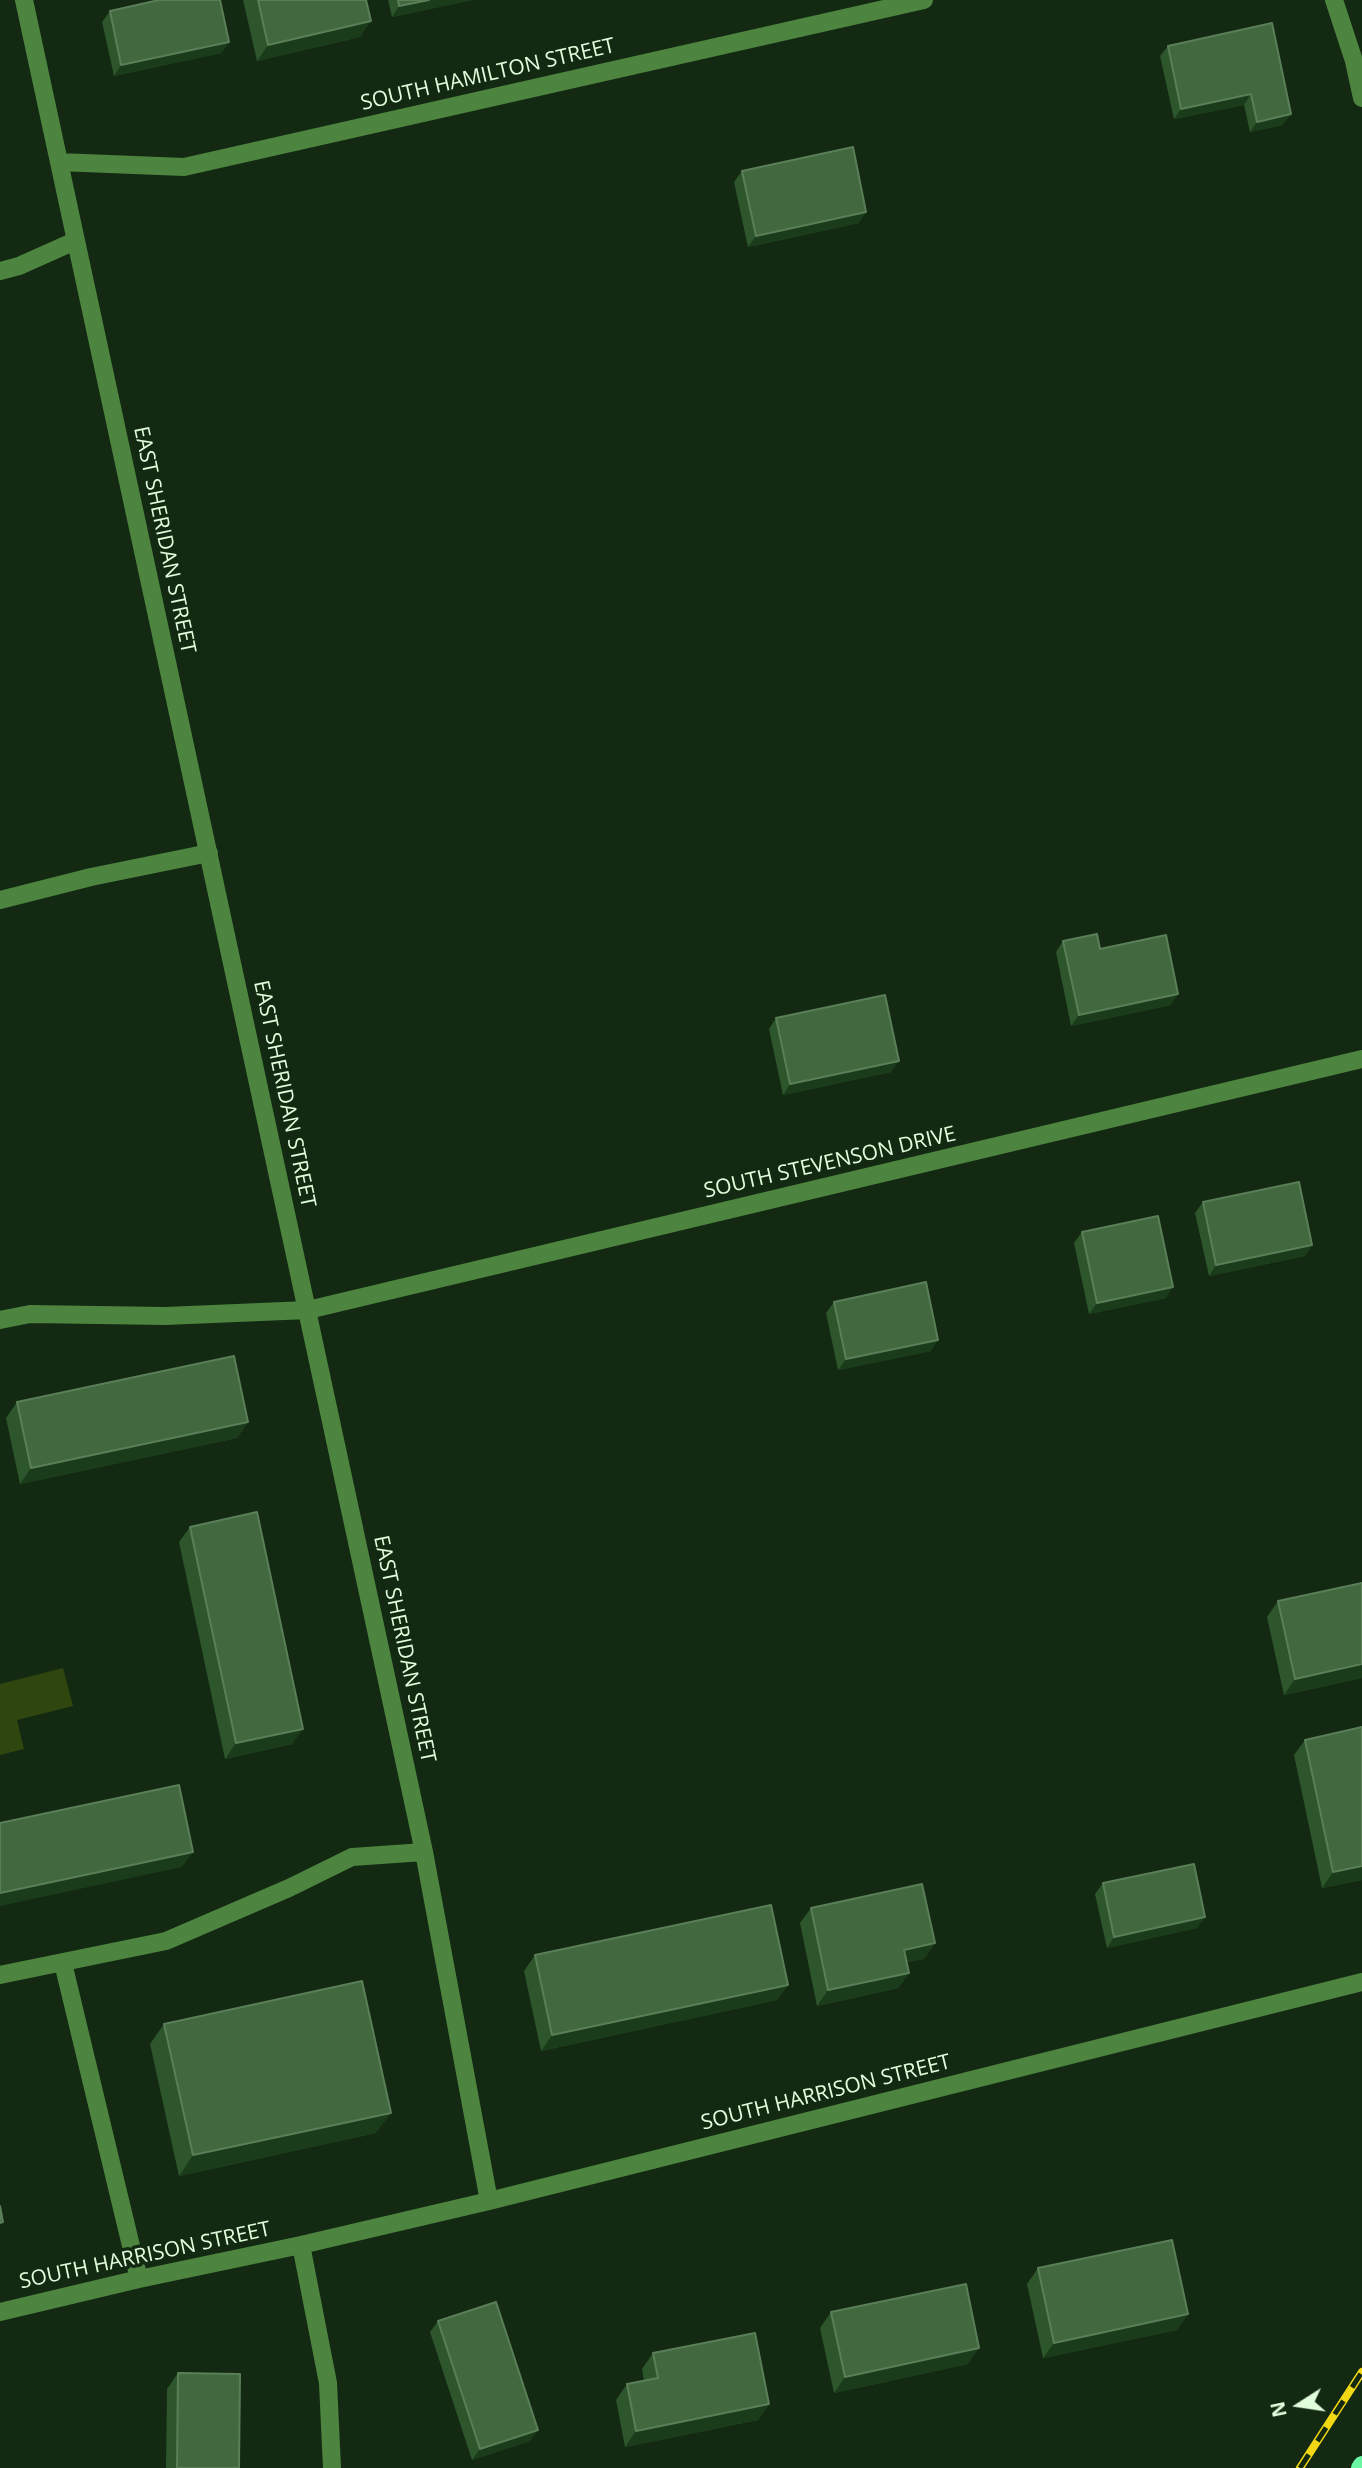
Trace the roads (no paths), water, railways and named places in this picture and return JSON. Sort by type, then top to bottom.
[{"type":"street","name":"EAST SHERIDAN STREET","points":[[24,0],[424,1852],[489,2201]]},
{"type":"street","name":"SOUTH HAMILTON STREET","points":[[59,162],[184,167],[924,0]]},
{"type":"street","points":[[1334,0],[1354,61],[1362,98]]},
{"type":"street","points":[[0,271],[19,266],[75,241]]},
{"type":"street","points":[[0,900],[91,877],[209,853]]},
{"type":"street","name":"SOUTH STEVENSON DRIVE","points":[[0,1320],[30,1314],[165,1316],[308,1310],[1362,1059]]},
{"type":"street","points":[[0,1975],[166,1941],[289,1888],[352,1857],[424,1852]]},
{"type":"street","points":[[63,1963],[139,2278]]},
{"type":"street","name":"SOUTH HARRISON STREET","points":[[0,2312],[139,2278],[301,2245],[489,2201],[1362,1982]]},
{"type":"street","name":"SOUTH HARRISON STREET","points":[[301,2245],[328,2383],[332,2468]]},
{"type":"railway","points":[[1300,2468],[1362,2372]]}]
